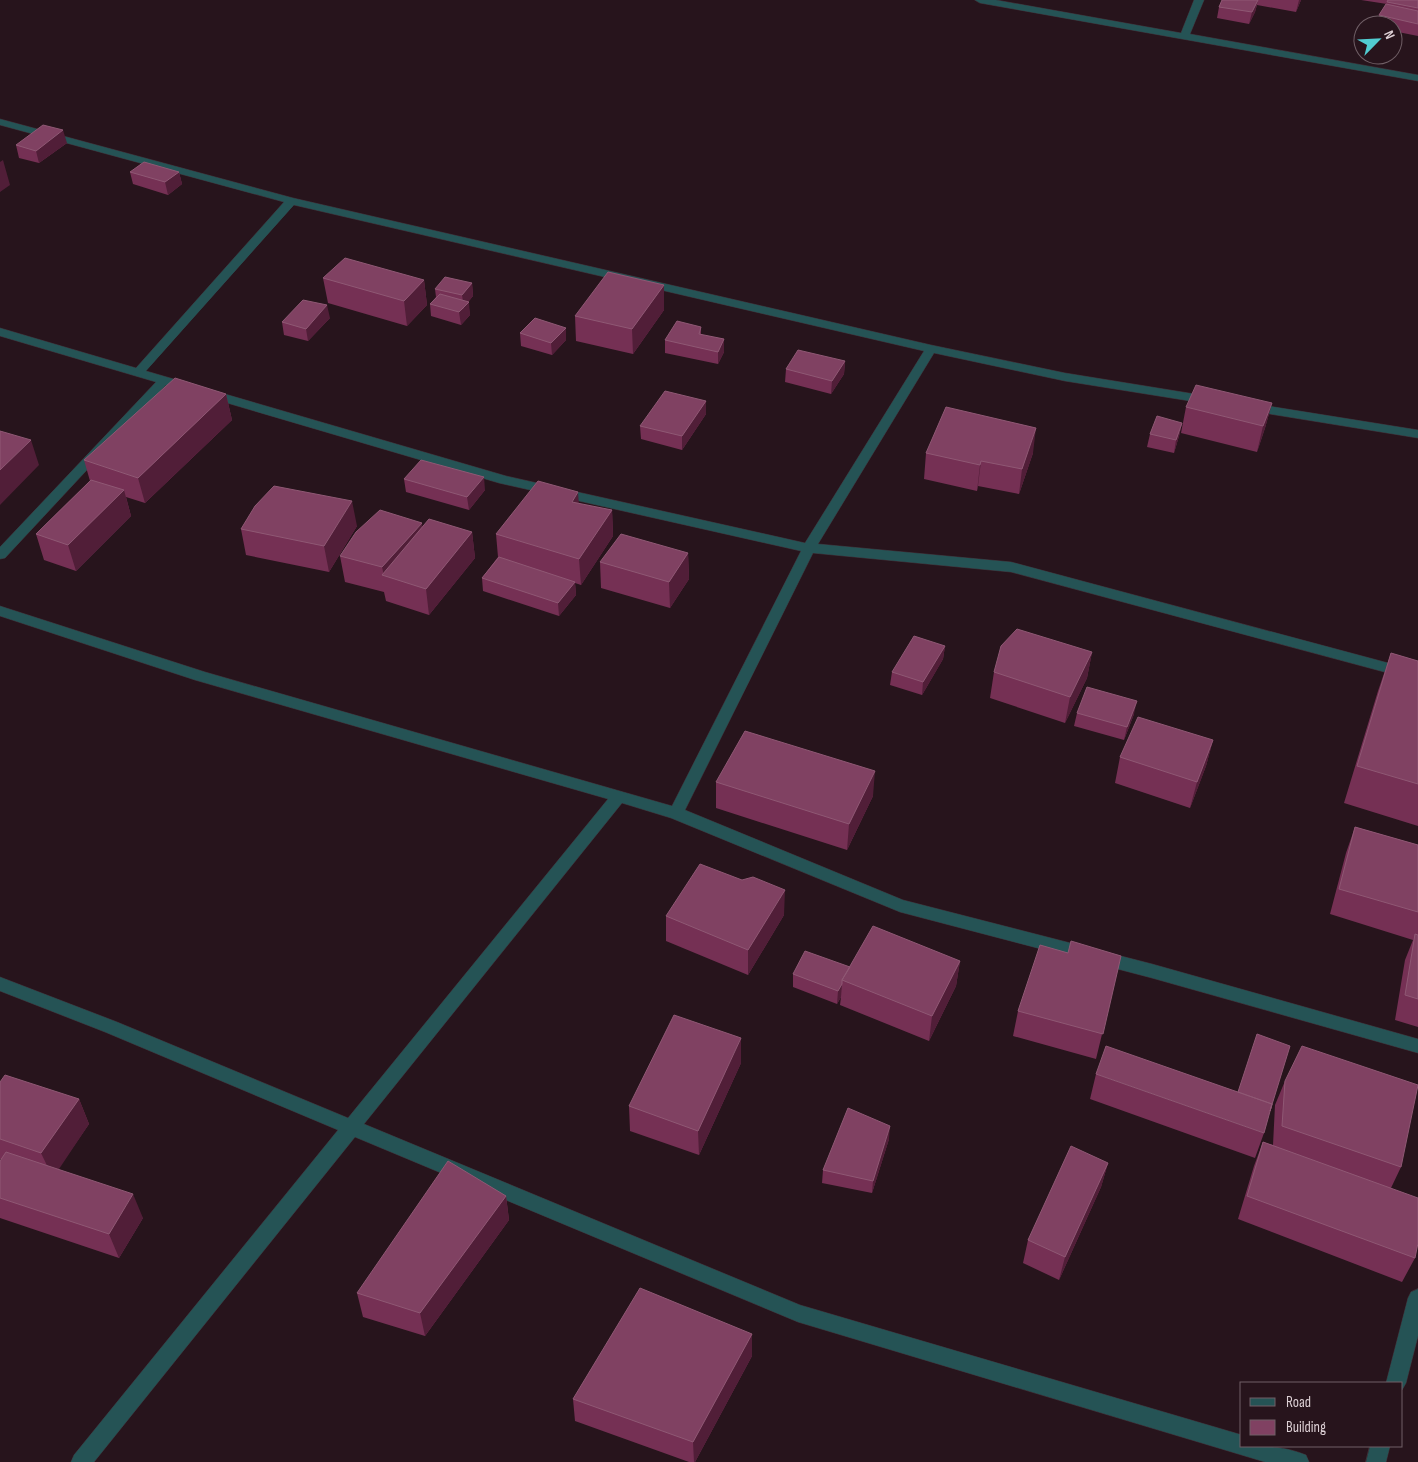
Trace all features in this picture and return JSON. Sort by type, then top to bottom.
[{"type":"street","points":[[980,0],[1418,78]]},
{"type":"street","points":[[1184,37],[1199,0]]},
{"type":"street","points":[[0,122],[291,201],[931,349],[1065,377],[1222,402]]},
{"type":"street","points":[[139,372],[291,201]]},
{"type":"street","points":[[0,332],[504,480],[809,548],[1012,567],[1418,676]]},
{"type":"street","points":[[676,813],[809,548],[931,349]]},
{"type":"street","points":[[0,555],[164,380]]},
{"type":"street","points":[[1242,406],[1418,434]]},
{"type":"street","points":[[0,611],[200,676],[676,813],[900,906],[1152,971],[1418,1046]]},
{"type":"street","points":[[82,1462],[618,797]]},
{"type":"street","points":[[0,984],[352,1127],[798,1313],[1240,1444]]},
{"type":"street","points":[[1396,1382],[1418,1298]]},
{"type":"street","points":[[1250,1447],[1299,1462]]},
{"type":"street","points":[[1376,1462],[1380,1447]]},
{"type":"building","points":[[1222,0],[1258,0],[1252,12],[1219,7]]},
{"type":"building","points":[[1388,0],[1418,0],[1418,8],[1387,2]]},
{"type":"building","points":[[1386,4],[1418,11],[1418,24],[1403,21],[1403,15],[1379,15]]},
{"type":"building","points":[[43,125],[63,130],[36,151],[16,145]]},
{"type":"building","points":[[144,162],[179,172],[165,182],[130,172]]},
{"type":"building","points":[[345,258],[424,280],[404,301],[323,278]]},
{"type":"building","points":[[608,272],[664,285],[632,329],[575,316]]},
{"type":"building","points":[[445,277],[472,283],[462,295],[435,289]]},
{"type":"building","points":[[440,294],[469,302],[459,312],[430,304]]},
{"type":"building","points":[[303,300],[327,305],[306,329],[282,322]]},
{"type":"building","points":[[535,318],[566,328],[551,343],[520,333]]},
{"type":"building","points":[[677,321],[701,327],[699,334],[724,339],[718,352],[665,340]]},
{"type":"building","points":[[798,350],[845,361],[832,381],[786,369]]},
{"type":"building","points":[[175,378],[226,394],[138,478],[84,460]]},
{"type":"building","points":[[1196,385],[1272,403],[1263,426],[1186,407]]},
{"type":"building","points":[[665,391],[706,401],[682,436],[640,426]]},
{"type":"building","points":[[946,407],[1036,428],[1022,469],[981,461],[980,465],[926,453]]},
{"type":"building","points":[[1157,416],[1182,423],[1176,440],[1150,434]]},
{"type":"building","points":[[0,431],[31,440],[0,470]]},
{"type":"building","points":[[421,460],[484,477],[467,497],[404,479]]},
{"type":"building","points":[[91,480],[124,490],[68,545],[36,534]]},
{"type":"building","points":[[538,481],[578,492],[572,502],[612,510],[579,559],[496,534]]},
{"type":"building","points":[[274,486],[352,501],[324,546],[241,529],[255,506]]},
{"type":"building","points":[[380,510],[422,523],[382,567],[340,556],[356,532]]},
{"type":"building","points":[[429,519],[472,532],[426,589],[382,575]]},
{"type":"building","points":[[621,534],[688,553],[669,582],[600,562]]},
{"type":"building","points":[[499,557],[575,582],[558,603],[482,578]]},
{"type":"building","points":[[1017,629],[1092,652],[1070,697],[994,672],[1001,646]]},
{"type":"building","points":[[914,636],[945,646],[923,682],[892,672]]},
{"type":"building","points":[[1391,653],[1418,661],[1418,784],[1357,766]]},
{"type":"building","points":[[1087,687],[1137,701],[1127,727],[1077,713]]},
{"type":"building","points":[[1138,717],[1213,740],[1197,782],[1120,757]]},
{"type":"building","points":[[745,731],[875,771],[849,824],[716,782]]},
{"type":"building","points":[[1355,827],[1418,845],[1418,912],[1339,889]]},
{"type":"building","points":[[700,864],[742,880],[753,877],[785,890],[748,950],[666,916]]},
{"type":"building","points":[[873,926],[960,961],[932,1016],[842,980]]},
{"type":"building","points":[[1415,934],[1418,935],[1418,999],[1405,995]]},
{"type":"building","points":[[1071,941],[1121,956],[1103,1034],[1018,1011],[1040,945],[1068,953]]},
{"type":"building","points":[[805,951],[850,967],[838,991],[793,974]]},
{"type":"building","points":[[674,1015],[741,1038],[698,1131],[629,1106]]},
{"type":"building","points":[[1257,1034],[1290,1046],[1270,1111],[1272,1104],[1238,1092]]},
{"type":"building","points":[[1106,1046],[1272,1104],[1264,1133],[1096,1074]]},
{"type":"building","points":[[1302,1046],[1418,1085],[1401,1167],[1282,1126],[1285,1081]]},
{"type":"building","points":[[5,1075],[79,1099],[41,1153],[0,1139],[0,1082]]},
{"type":"building","points":[[848,1108],[890,1126],[873,1181],[823,1170]]},
{"type":"building","points":[[1263,1142],[1418,1198],[1418,1243],[1415,1258],[1247,1196]]},
{"type":"building","points":[[1071,1146],[1108,1163],[1065,1257],[1028,1240]]},
{"type":"building","points":[[6,1152],[133,1194],[109,1234],[0,1198],[0,1161]]},
{"type":"building","points":[[448,1161],[506,1196],[420,1313],[357,1293]]},
{"type":"building","points":[[640,1288],[752,1334],[693,1442],[573,1399]]}]
